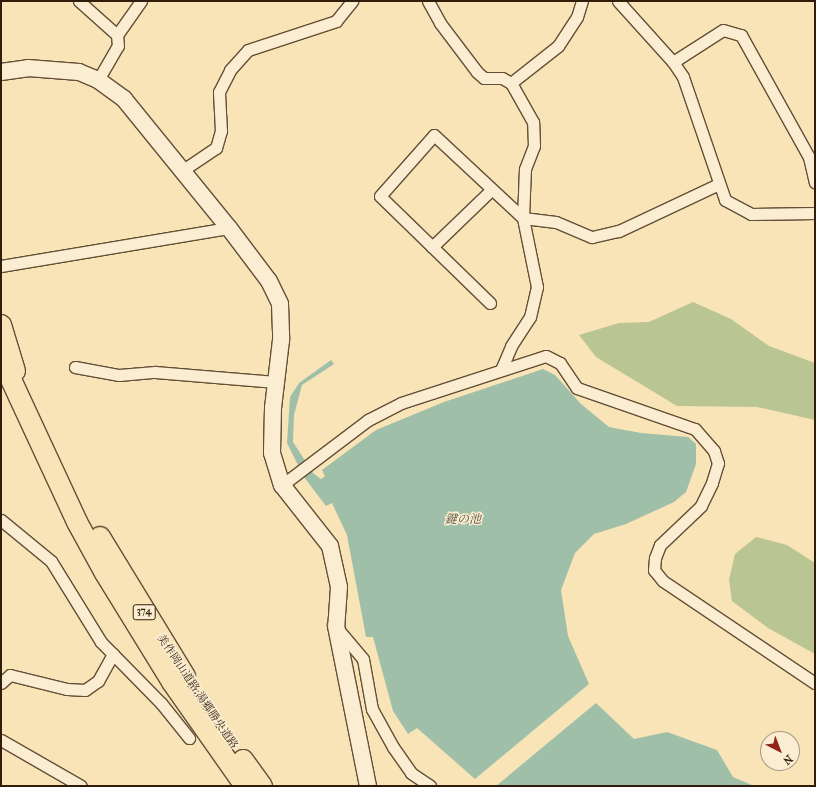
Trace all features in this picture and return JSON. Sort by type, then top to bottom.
[{"type":"highway","points":[[1,325],[33,424]]},
{"type":"highway","name":"美作岡山道路;湯郷勝央道路","points":[[1,358],[33,424],[73,515],[105,573],[172,682],[245,786]]},
{"type":"highway","points":[[1,376],[33,424]]},
{"type":"highway","name":"美作岡山道路;湯郷勝央道路","points":[[33,424],[184,675],[262,786]]},
{"type":"street","points":[[79,1],[117,35]]},
{"type":"street","points":[[98,80],[118,46],[117,35],[141,1]]},
{"type":"street","points":[[183,170],[216,148],[221,131],[219,92],[230,70],[248,50],[336,21],[352,1]]},
{"type":"street","points":[[428,1],[440,23],[477,72],[484,78],[502,78],[511,82],[533,122],[534,146],[525,170],[523,218],[537,287],[530,317],[510,346],[501,370]]},
{"type":"street","points":[[511,82],[558,46],[577,17],[582,1]]},
{"type":"street","points":[[618,1],[673,62],[683,77],[725,200],[751,214],[815,212]]},
{"type":"street","points":[[673,62],[723,30],[741,36],[809,156],[815,182]]},
{"type":"street","points":[[1,72],[28,68],[58,68],[79,72],[98,80],[124,99],[183,170],[269,281],[280,304],[280,340],[272,453],[282,485],[330,546],[339,587],[336,626],[368,786]]},
{"type":"street","points":[[490,303],[380,196],[434,135],[523,218],[556,222],[592,237],[618,231],[719,184]]},
{"type":"street","points":[[432,247],[492,189]]},
{"type":"street","points":[[1,266],[229,228]]},
{"type":"street","points":[[282,485],[368,420],[401,403],[546,356],[560,364],[577,388],[695,429],[714,451],[718,463],[714,477],[700,506],[660,545],[654,558],[654,570],[663,581],[815,683]]},
{"type":"street","points":[[75,367],[119,375],[155,372],[276,382]]},
{"type":"street","points":[[1,520],[51,561],[101,642],[161,703],[189,738]]},
{"type":"street","points":[[336,626],[363,659],[372,709],[393,747],[411,773],[430,786]]},
{"type":"street","points":[[1,684],[10,675],[67,689],[85,690],[98,681],[113,654]]},
{"type":"street","points":[[1,740],[81,786]]},
{"type":"shaded area","points":[[693,302],[731,319],[769,346],[815,363],[815,420],[757,407],[677,406],[596,357],[579,335],[619,323],[649,322]]},
{"type":"shaded area","points":[[756,537],[787,545],[815,563],[815,654],[768,628],[732,601],[729,580],[735,554]]},
{"type":"water","name":"鍵の池","points":[[331,360],[334,364],[302,385],[294,415],[293,442],[313,473],[321,479],[325,476],[322,470],[376,430],[444,402],[543,369],[555,375],[581,404],[609,427],[641,433],[688,437],[696,444],[696,464],[686,492],[674,502],[626,524],[594,534],[575,553],[561,590],[568,636],[589,684],[475,779],[417,728],[408,734],[393,711],[373,637],[366,637],[347,535],[332,503],[326,506],[304,477],[287,443],[290,397],[299,383]]},
{"type":"water","points":[[596,703],[634,739],[667,732],[717,750],[733,777],[754,786],[496,786]]}]
